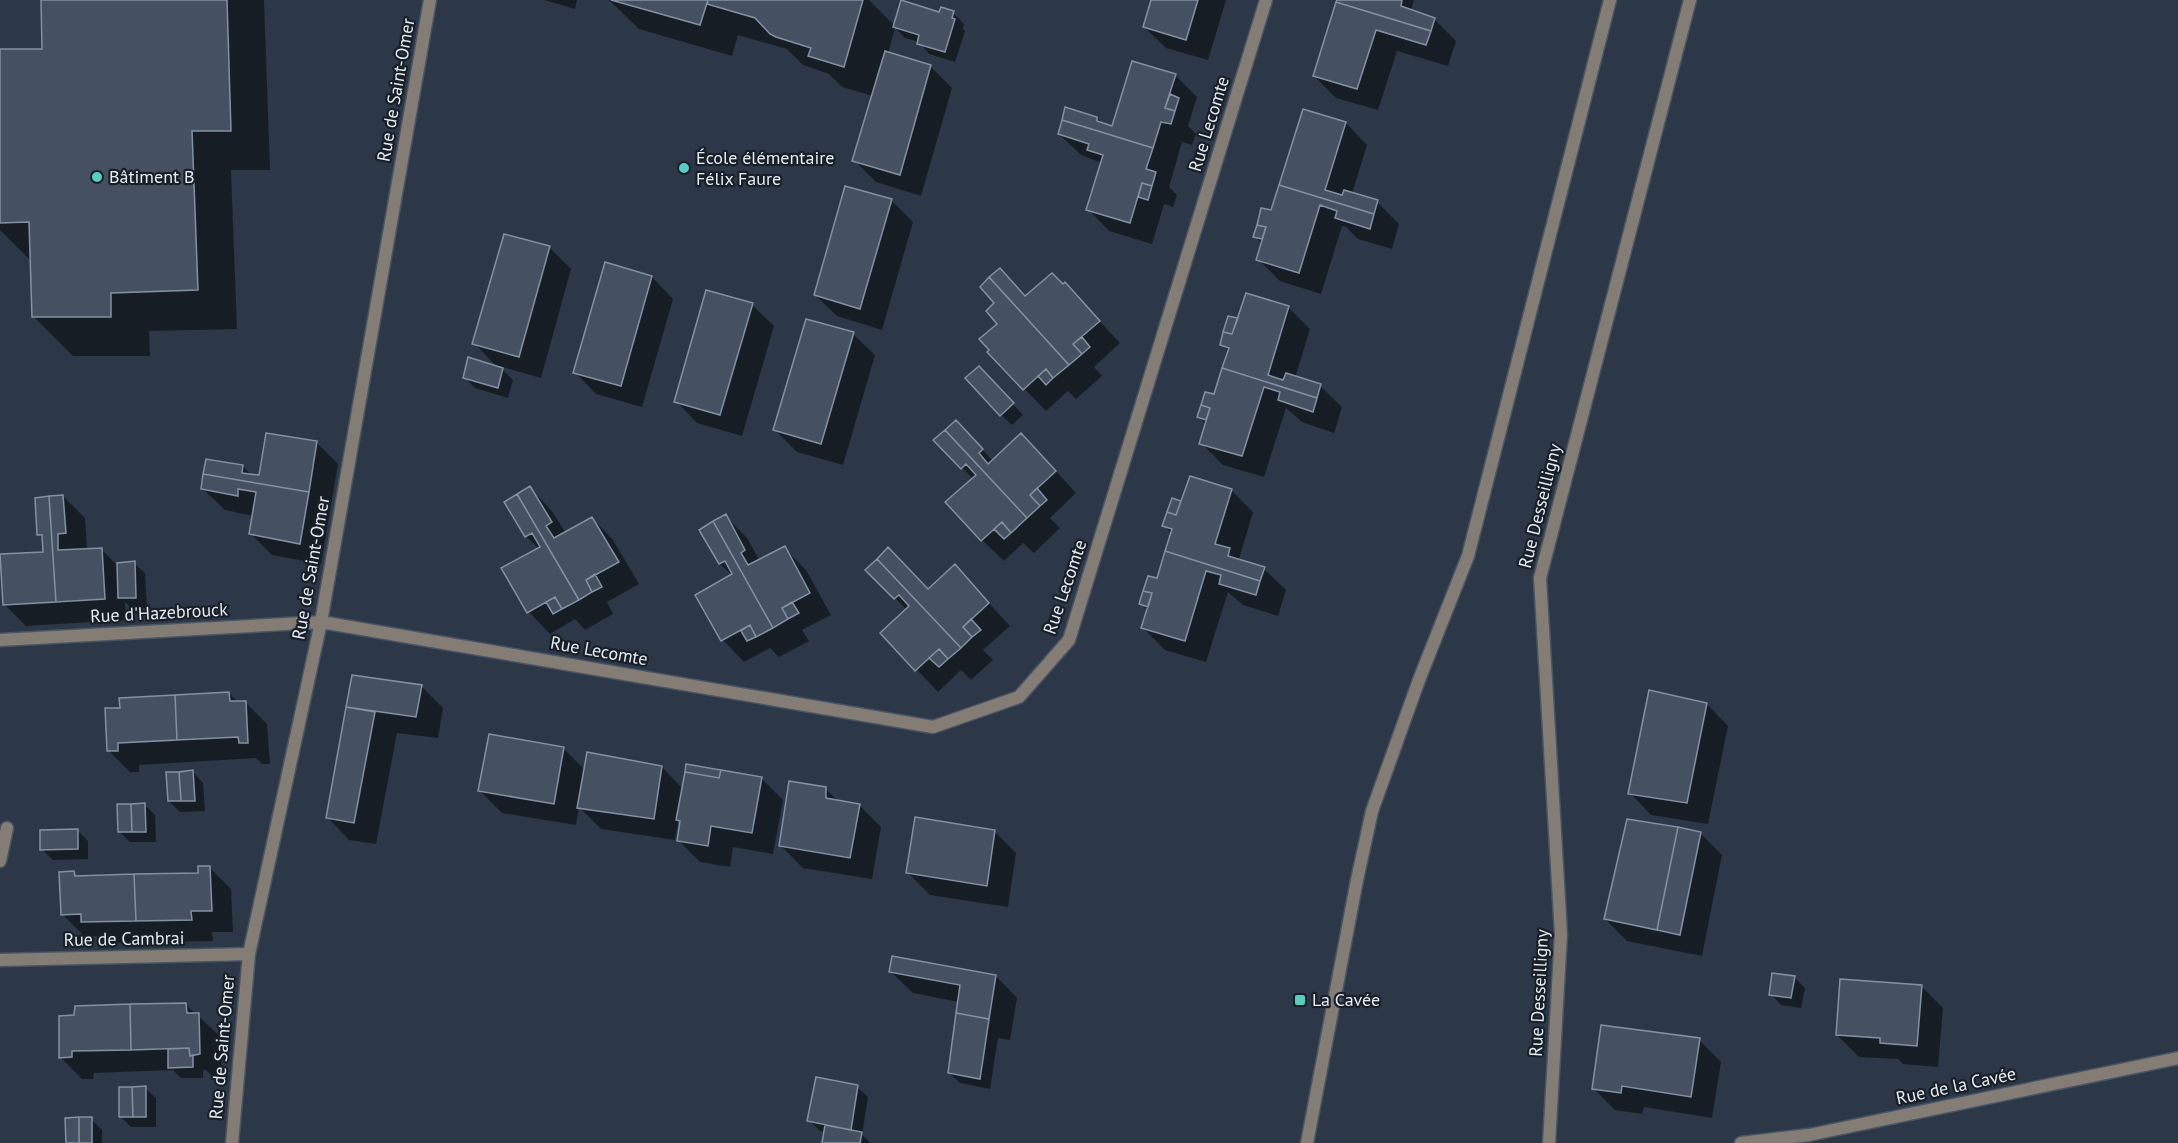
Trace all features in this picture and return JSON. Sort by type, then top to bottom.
[{"type":"street","name":"Rue de Saint-Omer","points":[[231,1143],[249,954],[321,622],[430,0]]},
{"type":"street","name":"Rue Lecomte","points":[[321,622],[933,727],[1019,697],[1069,640],[1266,0]]},
{"type":"street","points":[[1307,1143],[1372,811],[1419,680],[1468,556],[1610,0]]},
{"type":"street","name":"Rue Desseilligny","points":[[1549,1143],[1561,934],[1540,578],[1690,0]]},
{"type":"street","name":"Rue d'Hazebrouck","points":[[0,640],[321,622]]},
{"type":"street","points":[[0,861],[7,828]]},
{"type":"street","name":"Rue de Cambrai","points":[[0,960],[249,954]]},
{"type":"street","name":"Rue de la Cavée","points":[[1741,1143],[1809,1135],[2178,1058]]},
{"type":"building","name":"Bâtiment B","points":[[41,0],[227,0],[231,131],[192,131],[198,290],[111,293],[111,317],[32,317],[29,222],[0,223],[0,49],[42,49]]},
{"type":"building","points":[[611,0],[708,0],[700,25]]},
{"type":"building","points":[[708,0],[863,0],[844,67],[808,56],[811,48],[776,37],[770,34],[755,18],[707,4]]},
{"type":"building","points":[[901,0],[939,12],[941,7],[954,11],[952,18],[955,19],[945,52],[917,44],[919,35],[893,27]]},
{"type":"building","points":[[1151,0],[1198,0],[1186,40],[1143,27]]},
{"type":"building","points":[[1337,0],[1402,0],[1401,6],[1435,18],[1431,31],[1336,2]]},
{"type":"building","points":[[1336,2],[1431,31],[1426,45],[1376,30],[1357,89],[1313,76]]},
{"type":"building","points":[[885,51],[931,65],[900,175],[852,161]]},
{"type":"building","points":[[1132,61],[1176,74],[1165,108],[1175,111],[1171,124],[1161,122],[1153,148],[1062,120],[1065,107],[1097,117],[1097,121],[1112,126]]},
{"type":"building","points":[[1170,94],[1179,98],[1175,111],[1165,108]]},
{"type":"building","points":[[1303,109],[1346,122],[1325,190],[1342,195],[1344,190],[1378,200],[1374,214],[1279,185]]},
{"type":"building","points":[[1062,120],[1153,148],[1146,169],[1156,172],[1152,186],[1142,183],[1130,223],[1086,210],[1103,155],[1087,150],[1089,144],[1058,134]]},
{"type":"building","points":[[1142,183],[1152,186],[1148,200],[1138,197]]},
{"type":"building","points":[[1279,185],[1374,214],[1370,229],[1335,218],[1337,211],[1320,205],[1299,273],[1256,260],[1266,227],[1257,225],[1261,208],[1271,210]]},
{"type":"building","points":[[845,186],[892,199],[860,309],[814,295]]},
{"type":"building","points":[[1257,225],[1266,227],[1262,239],[1253,237]]},
{"type":"building","points":[[504,234],[550,246],[519,357],[472,344]]},
{"type":"building","points":[[605,262],[652,276],[621,386],[573,373]]},
{"type":"building","points":[[1000,268],[1025,296],[1052,273],[1063,284],[1065,282],[1100,321],[1073,344],[1082,354],[1069,365],[989,277]]},
{"type":"building","points":[[989,277],[1069,365],[1053,378],[1046,369],[1023,390],[987,352],[989,350],[979,339],[997,324],[986,311],[994,303],[980,287]]},
{"type":"building","points":[[706,290],[753,303],[720,415],[674,402]]},
{"type":"building","points":[[1246,293],[1289,306],[1268,375],[1283,380],[1286,373],[1321,384],[1317,398],[1222,368],[1229,348],[1220,345],[1223,332],[1232,334]]},
{"type":"building","points":[[1228,316],[1238,318],[1232,334],[1223,332]]},
{"type":"building","points":[[806,319],[854,332],[821,444],[773,430]]},
{"type":"building","points":[[1082,337],[1090,347],[1082,354],[1073,344]]},
{"type":"building","points":[[468,357],[503,368],[498,388],[463,378]]},
{"type":"building","points":[[979,366],[1014,403],[1000,416],[965,378]]},
{"type":"building","points":[[1222,368],[1317,398],[1313,412],[1278,400],[1280,392],[1264,387],[1242,456],[1199,444],[1210,408],[1201,405],[1205,392],[1214,394]]},
{"type":"building","points":[[1046,369],[1053,378],[1046,385],[1038,376]]},
{"type":"building","points":[[1201,405],[1210,408],[1206,420],[1197,417]]},
{"type":"building","points":[[956,420],[983,449],[979,453],[988,464],[1021,433],[1056,471],[1030,495],[1040,506],[1027,518],[945,430]]},
{"type":"building","points":[[945,430],[1027,518],[1011,533],[1002,522],[981,541],[945,502],[976,475],[966,464],[961,469],[933,440]]},
{"type":"building","points":[[266,433],[317,441],[309,492],[203,474],[206,459],[243,465],[242,473],[259,475]]},
{"type":"building","points":[[203,474],[309,492],[300,544],[249,534],[256,492],[238,489],[238,496],[201,489]]},
{"type":"building","points":[[1190,476],[1232,489],[1215,544],[1230,548],[1228,556],[1265,567],[1260,581],[1165,551],[1172,529],[1162,526],[1167,512],[1176,515]]},
{"type":"building","points":[[530,486],[552,522],[546,526],[554,538],[592,517],[619,562],[586,580],[592,592],[579,600],[517,494]]},
{"type":"building","points":[[1037,488],[1047,500],[1040,506],[1030,495]]},
{"type":"building","points":[[517,494],[579,600],[562,609],[555,597],[527,613],[501,568],[540,547],[532,533],[525,537],[504,502]]},
{"type":"building","points":[[63,495],[66,533],[58,534],[58,550],[102,548],[105,599],[56,602],[49,496]]},
{"type":"building","points":[[49,496],[56,602],[3,605],[0,554],[43,552],[42,535],[37,535],[35,498]]},
{"type":"building","points":[[1172,498],[1181,501],[1176,515],[1167,512]]},
{"type":"building","points":[[726,514],[745,550],[741,553],[748,565],[785,546],[810,593],[782,608],[788,619],[773,628],[713,521]]},
{"type":"building","points":[[713,521],[773,628],[756,637],[750,625],[721,641],[695,595],[732,574],[725,561],[719,564],[699,530]]},
{"type":"building","points":[[1002,522],[1011,533],[1004,539],[994,529]]},
{"type":"building","points":[[888,547],[928,589],[955,564],[989,603],[963,627],[972,637],[961,648],[877,559]]},
{"type":"building","points":[[1165,551],[1260,581],[1256,595],[1219,584],[1221,575],[1206,571],[1185,641],[1141,628],[1152,593],[1143,591],[1148,576],[1157,578]]},
{"type":"building","points":[[877,559],[961,648],[948,659],[939,649],[915,671],[880,633],[909,606],[899,595],[894,599],[865,570]]},
{"type":"building","points":[[135,561],[136,598],[118,598],[117,563]]},
{"type":"building","points":[[595,574],[602,587],[592,592],[586,580]]},
{"type":"building","points":[[1143,591],[1152,593],[1148,607],[1139,604]]},
{"type":"building","points":[[555,597],[562,609],[553,614],[546,602]]},
{"type":"building","points":[[792,602],[799,613],[788,619],[782,608]]},
{"type":"building","points":[[971,619],[981,630],[972,637],[963,627]]},
{"type":"building","points":[[750,625],[756,637],[747,641],[741,631]]},
{"type":"building","points":[[939,649],[948,659],[939,667],[929,658]]},
{"type":"building","points":[[352,675],[422,685],[416,717],[346,707]]},
{"type":"building","points":[[1649,690],[1707,703],[1687,803],[1628,794]]},
{"type":"building","points":[[229,692],[230,701],[246,701],[248,743],[239,743],[238,737],[177,740],[175,695]]},
{"type":"building","points":[[175,695],[177,740],[118,743],[118,751],[107,751],[105,708],[120,708],[119,698]]},
{"type":"building","points":[[346,707],[375,712],[354,823],[326,818]]},
{"type":"building","points":[[489,734],[564,747],[554,804],[478,791]]},
{"type":"building","points":[[587,752],[662,766],[654,819],[577,808]]},
{"type":"building","points":[[686,764],[721,770],[719,778],[685,772]]},
{"type":"building","points":[[193,770],[195,801],[181,801],[179,772]]},
{"type":"building","points":[[721,770],[762,777],[752,833],[711,826],[708,846],[677,841],[680,821],[676,820],[685,772],[719,778]]},
{"type":"building","points":[[166,772],[179,772],[181,801],[168,801]]},
{"type":"building","points":[[789,781],[826,787],[826,798],[860,804],[850,858],[779,846]]},
{"type":"building","points":[[145,803],[146,832],[132,832],[131,804]]},
{"type":"building","points":[[117,804],[131,804],[132,832],[118,832]]},
{"type":"building","points":[[915,817],[995,830],[987,886],[906,873]]},
{"type":"building","points":[[1627,819],[1678,827],[1657,930],[1604,919]]},
{"type":"building","points":[[1678,827],[1701,832],[1680,935],[1657,930]]},
{"type":"building","points":[[78,829],[78,849],[40,850],[40,830]]},
{"type":"building","points":[[198,866],[210,866],[212,911],[191,911],[192,920],[136,921],[134,874],[198,873]]},
{"type":"building","points":[[74,871],[75,876],[134,874],[136,921],[81,922],[81,914],[61,915],[59,872]]},
{"type":"building","points":[[892,956],[996,975],[989,1019],[956,1013],[960,985],[889,972]]},
{"type":"building","points":[[1772,973],[1795,976],[1791,998],[1769,995]]},
{"type":"building","points":[[1840,979],[1922,985],[1917,1046],[1880,1043],[1880,1038],[1836,1035]]},
{"type":"building","points":[[186,1003],[187,1013],[199,1013],[200,1054],[190,1056],[189,1048],[131,1050],[130,1004]]},
{"type":"building","points":[[130,1004],[131,1050],[72,1051],[72,1057],[59,1058],[59,1016],[74,1015],[75,1006]]},
{"type":"building","points":[[956,1013],[989,1019],[980,1079],[948,1073]]},
{"type":"building","points":[[1601,1025],[1700,1038],[1691,1097],[1622,1086],[1621,1093],[1592,1089]]},
{"type":"building","points":[[189,1048],[190,1056],[193,1055],[193,1067],[168,1068],[168,1049]]},
{"type":"building","points":[[816,1077],[858,1085],[851,1130],[807,1121]]},
{"type":"building","points":[[146,1086],[146,1117],[133,1117],[132,1087]]},
{"type":"building","points":[[119,1087],[132,1087],[133,1117],[119,1117]]},
{"type":"building","points":[[79,1117],[79,1143],[66,1143],[65,1118]]},
{"type":"building","points":[[79,1117],[92,1117],[92,1143],[79,1143]]},
{"type":"building","points":[[825,1125],[862,1132],[860,1143],[822,1143]]},
{"type":"place","name":"École élémentaire Félix Faure","points":[[684,168]]},
{"type":"place","name":"Bâtiment B","points":[[97,177]]},
{"type":"place","name":"La Cavée","points":[[1300,1000]]}]
